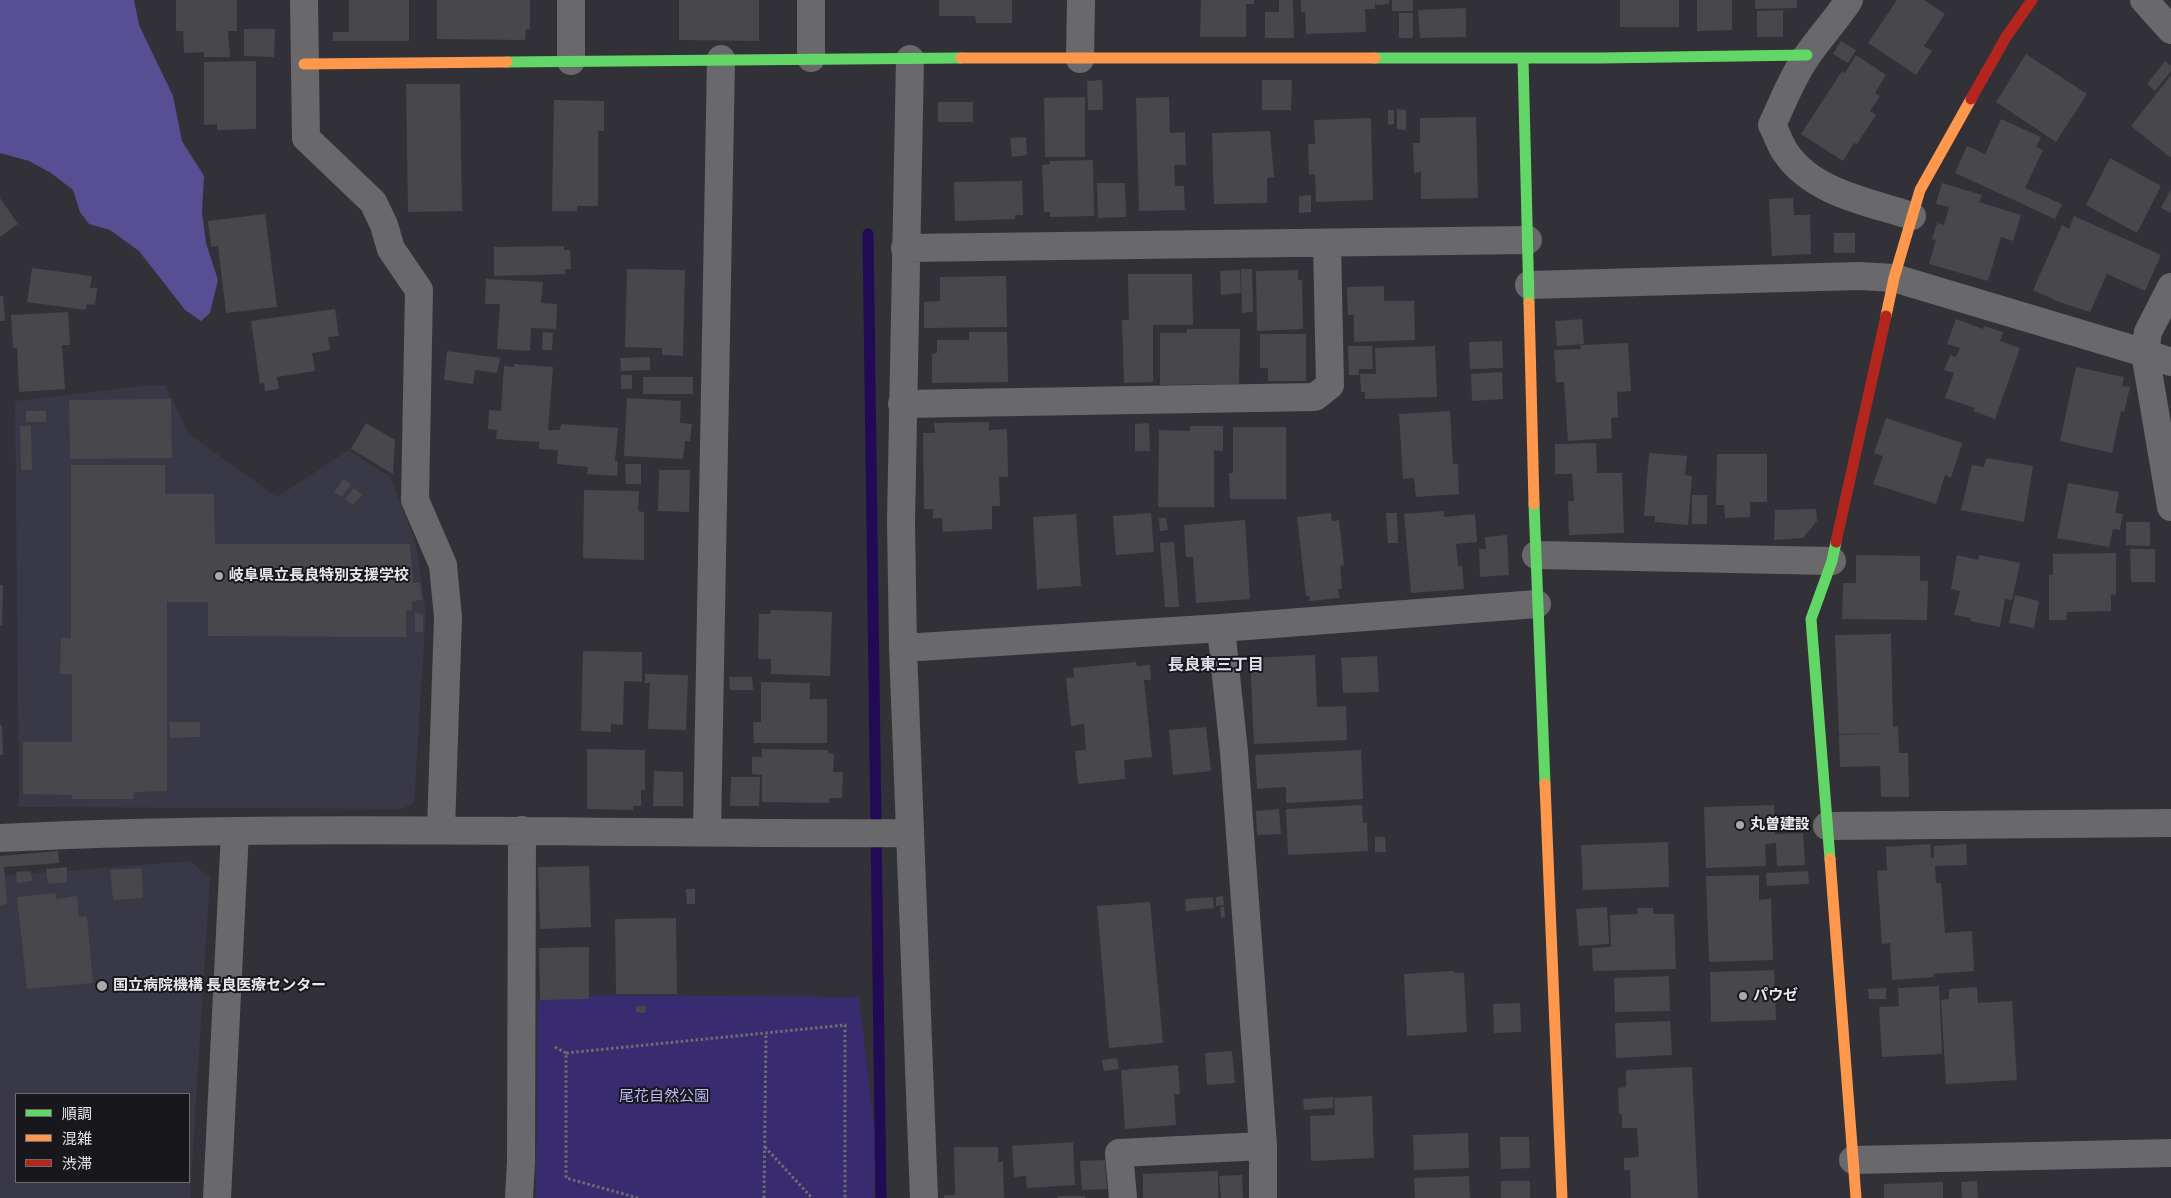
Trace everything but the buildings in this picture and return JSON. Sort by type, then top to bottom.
[{"type":"street","points":[[304,0],[306,138],[373,202],[384,225],[391,249],[419,290],[415,500],[443,565],[448,617],[440,830]]},
{"type":"street","points":[[571,0],[571,61]]},
{"type":"street","points":[[811,0],[812,58]]},
{"type":"street","points":[[1080,59],[1081,0]]},
{"type":"street","points":[[1848,0],[1830,28],[1807,56],[1794,78],[1772,125],[1786,153],[1808,176],[1829,189],[1912,216]]},
{"type":"street","points":[[1856,1198],[1812,619],[1832,561],[1894,278],[1920,190],[2006,37],[2032,0]]},
{"type":"street","points":[[2144,0],[2171,30]]},
{"type":"street","points":[[304,64],[812,58],[1080,59],[1807,56]]},
{"type":"street","points":[[1522,58],[1537,604],[1562,1198]]},
{"type":"street","points":[[707,832],[721,59]]},
{"type":"street","points":[[910,59],[901,521],[903,648],[924,1198]]},
{"type":"street","points":[[905,248],[1528,240]]},
{"type":"street","points":[[902,404],[1315,397],[1330,385],[1327,242]]},
{"type":"street","points":[[1529,285],[1859,276],[1894,278],[2171,362]]},
{"type":"street","points":[[2171,287],[2148,332],[2145,353],[2171,507]]},
{"type":"street","points":[[1536,555],[1832,561]]},
{"type":"street","points":[[903,648],[1221,628],[1537,604]]},
{"type":"street","points":[[1221,628],[1234,752],[1263,1146],[1263,1198]]},
{"type":"street","points":[[1828,826],[2171,823]]},
{"type":"street","points":[[519,1198],[522,1162],[522,830]]},
{"type":"street","points":[[0,838],[235,831],[522,830],[910,833]]},
{"type":"street","points":[[217,1198],[235,831]]},
{"type":"street","points":[[1123,1198],[1119,1153],[1263,1146]]},
{"type":"street","points":[[1852,1160],[2171,1153]]},
{"type":"path","points":[[638,1198],[566,1178],[566,1053],[845,1025],[845,1198]]},
{"type":"path","points":[[764,1198],[766,1033]]},
{"type":"path","points":[[764,1147],[812,1198]]},
{"type":"shaded area","points":[[0,0],[134,0],[139,25],[173,96],[182,141],[204,176],[202,212],[206,243],[218,280],[210,313],[201,321],[185,310],[139,251],[110,230],[89,224],[80,212],[73,190],[51,173],[29,161],[0,153]]},
{"type":"shaded area","name":"岐阜県立長良特別支援学校","points":[[165,385],[189,434],[277,497],[349,450],[390,477],[415,540],[426,612],[414,803],[402,809],[19,807],[15,401]]},
{"type":"shaded area","name":"国立病院機構 長良医療センター","points":[[190,861],[210,878],[190,1198],[0,1198],[0,876]]},
{"type":"green space","name":"尾花自然公園","points":[[598,995],[859,997],[875,1135],[874,1198],[536,1198],[538,1001]]},
{"type":"waterway","points":[[868,234],[881,1198]]},
{"type":"traffic: fast","points":[[1375,58],[1600,58],[1807,55]]},
{"type":"traffic: fast","points":[[507,62],[961,58]]},
{"type":"traffic: fast","points":[[1523,58],[1529,303]]},
{"type":"traffic: fast","points":[[1534,504],[1545,784]]},
{"type":"traffic: fast","points":[[1830,859],[1811,619],[1832,561],[1836,542]]},
{"type":"traffic: slow","points":[[961,58],[1375,58]]},
{"type":"traffic: slow","points":[[304,64],[507,62]]},
{"type":"traffic: slow","points":[[1886,316],[1894,278],[1920,190],[1971,99]]},
{"type":"traffic: slow","points":[[1529,303],[1534,504]]},
{"type":"traffic: slow","points":[[1545,784],[1562,1198]]},
{"type":"traffic: slow","points":[[1830,859],[1856,1198]]},
{"type":"traffic: jam","points":[[1971,99],[2006,37],[2032,0]]},
{"type":"traffic: jam","points":[[1836,542],[1886,316]]},
{"type":"place","name":"岐阜県立長良特別支援学校","points":[[219,576]]},
{"type":"place","name":"丸曽建設","points":[[1740,825]]},
{"type":"place","name":"国立病院機構 長良医療センター","points":[[102,986]]},
{"type":"place","name":"パウゼ","points":[[1743,996]]},
{"type":"district","name":"長良東三丁目","points":[[1216,666]]}]
